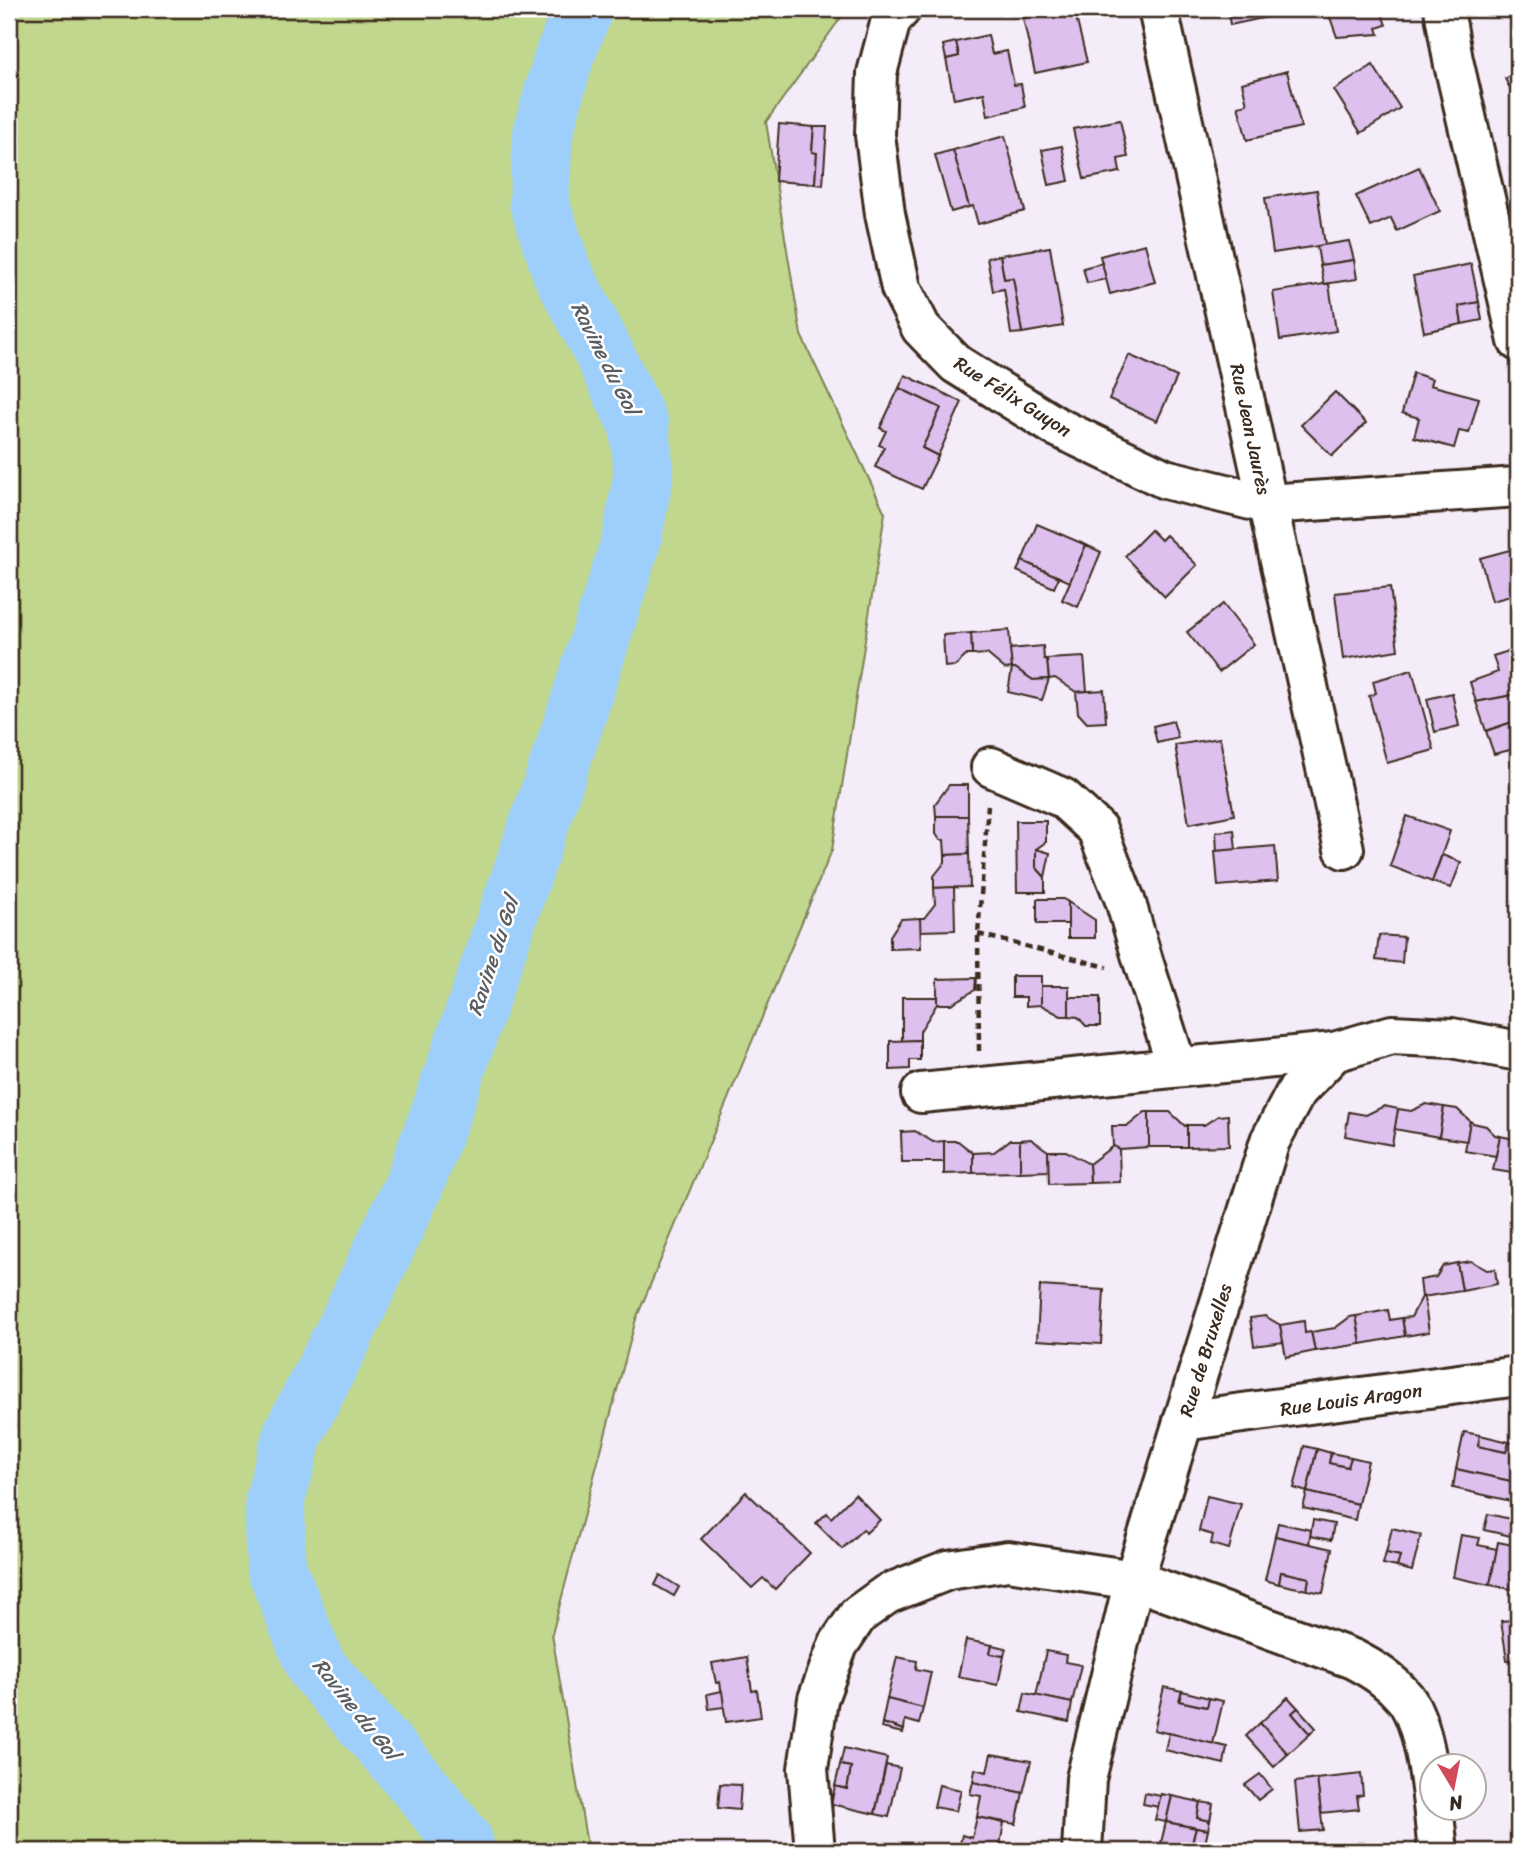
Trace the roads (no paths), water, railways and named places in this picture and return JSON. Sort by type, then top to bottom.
[{"type":"street","name":"Rue Félix Guyon","points":[[901,9],[891,20],[877,73],[875,135],[884,214],[901,288],[921,328],[956,364],[1055,426],[1164,479],[1268,504],[1518,487]]},
{"type":"street","name":"Rue Jean Jaurès","points":[[1158,9],[1344,849]]},
{"type":"street","points":[[1444,9],[1453,60],[1518,341]]},
{"type":"street","points":[[991,767],[1063,798],[1097,829],[1125,900],[1177,1067]]},
{"type":"street","points":[[921,1093],[1334,1052],[1392,1035],[1452,1038],[1518,1051]]},
{"type":"street","name":"Rue de Bruxelles","points":[[1082,1851],[1086,1780],[1134,1580],[1270,1141],[1296,1092],[1334,1052]]},
{"type":"street","name":"Rue Louis Aragon","points":[[1183,1421],[1518,1376]]},
{"type":"street","points":[[815,1851],[808,1769],[818,1699],[838,1645],[858,1615],[887,1594],[948,1570],[1008,1561],[1134,1580],[1353,1659],[1383,1675],[1406,1699],[1420,1728],[1438,1851]]},
{"type":"waterway","name":"Ravine du Gol","points":[[465,1851],[463,1841],[418,1784],[316,1667],[276,1567],[275,1499],[293,1434],[343,1336],[414,1185],[575,719],[632,538],[644,472],[639,426],[562,272],[539,202],[543,133],[564,57],[583,9]]}]
